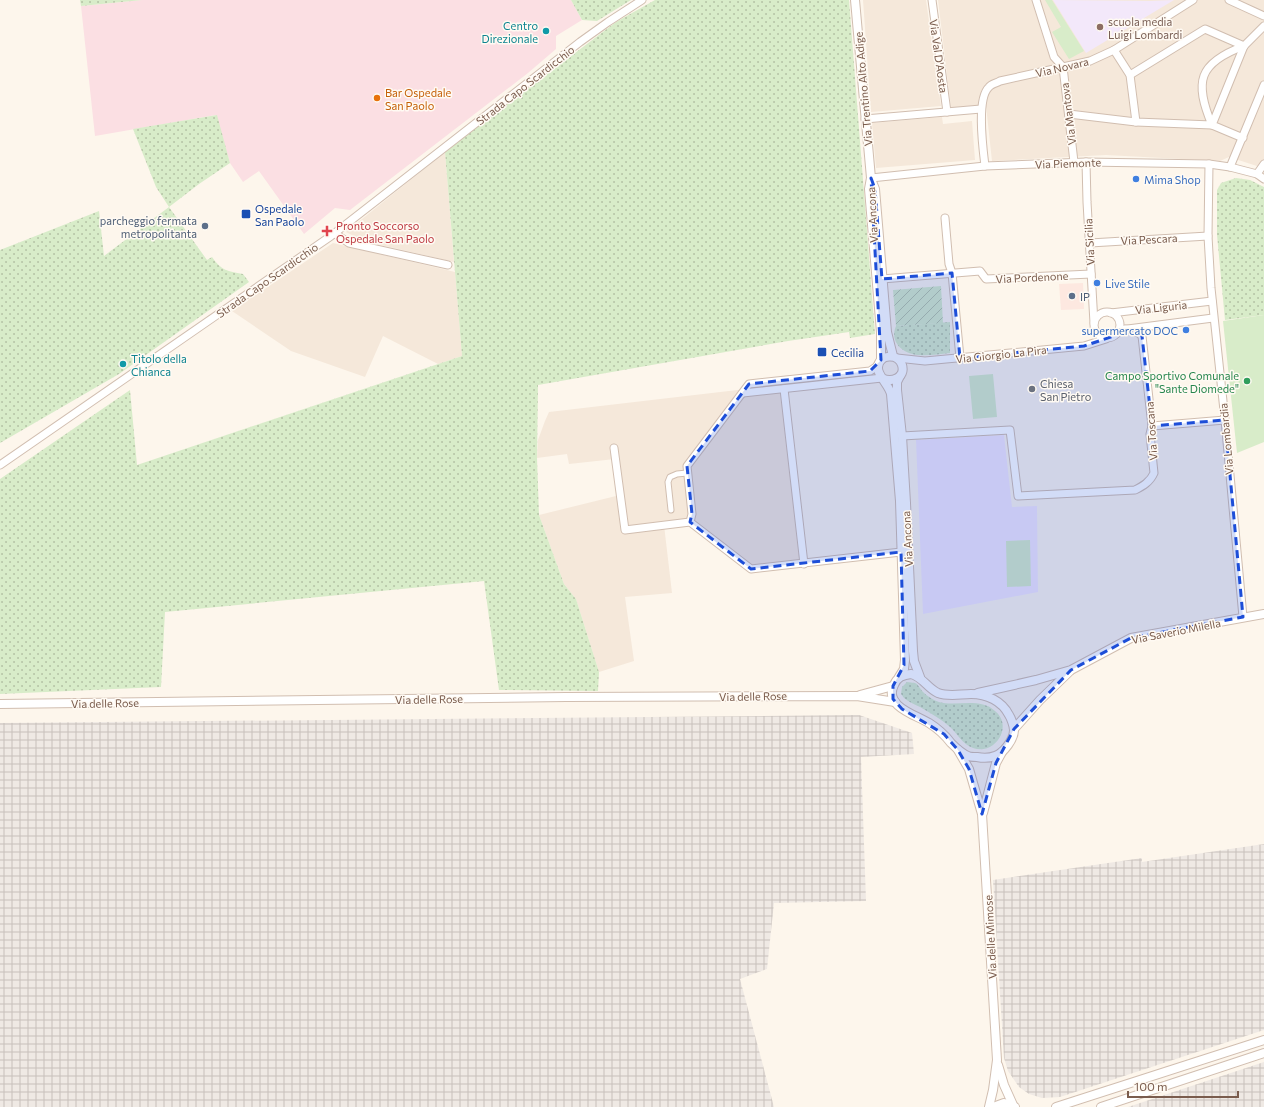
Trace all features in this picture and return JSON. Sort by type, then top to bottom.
[{"type":"street","name":"Strada Capo Scardicchio","points":[[0,465],[334,233],[580,42],[642,0]]},
{"type":"street","name":"Via Trentino Alto Adige","points":[[855,0],[871,178]]},
{"type":"street","name":"Via Val D'Aosta","points":[[932,0],[947,112]]},
{"type":"street","name":"Via Mantova","points":[[1036,0],[1054,57],[1063,67],[1074,162]]},
{"type":"street","name":"Via Novara","points":[[984,166],[981,108],[984,94],[989,87],[1000,82],[1090,61],[1114,50],[1193,0]]},
{"type":"street","points":[[1229,0],[1264,16]]},
{"type":"street","points":[[1212,125],[1202,96],[1202,80],[1204,73],[1208,67],[1220,57],[1244,46],[1264,26]]},
{"type":"street","points":[[1130,75],[1205,29],[1244,46]]},
{"type":"street","points":[[1212,125],[1244,46]]},
{"type":"street","points":[[1114,50],[1130,75],[1136,122]]},
{"type":"street","points":[[1230,167],[1264,84]]},
{"type":"street","points":[[865,119],[981,108]]},
{"type":"street","points":[[1069,114],[1136,122],[1212,125],[1243,138]]},
{"type":"street","name":"Via Piemonte","points":[[871,178],[984,166],[1086,162],[1209,164],[1230,167],[1257,174],[1264,179]]},
{"type":"street","name":"Via Sicilia","points":[[1086,162],[1094,323]]},
{"type":"street","name":"Via Lombardia","points":[[1209,164],[1208,236],[1213,318],[1225,420],[1243,618]]},
{"type":"street","points":[[1257,174],[1264,164]]},
{"type":"street","name":"Via Ancona","points":[[871,178],[875,189],[887,332],[895,357]]},
{"type":"street","name":"Via Ancona","points":[[871,178],[869,189],[881,332],[880,361]]},
{"type":"street","points":[[944,218],[949,264],[952,273],[960,358]]},
{"type":"street","points":[[334,233],[349,243],[448,265]]},
{"type":"street","name":"Via Pescara","points":[[1090,243],[1208,236]]},
{"type":"street","name":"Via Pordenone","points":[[882,279],[980,271],[986,280],[1091,274]]},
{"type":"street","name":"Via Liguria","points":[[1108,312],[1212,301]]},
{"type":"street","points":[[1092,303],[1098,309],[1118,317],[1122,329],[1114,336],[1106,339],[1102,338],[1095,332]]},
{"type":"street","points":[[1084,346],[1091,340],[1095,332],[1094,323],[1098,315],[1108,312]]},
{"type":"street","name":"Via Liguria","points":[[1122,329],[1213,318]]},
{"type":"street","name":"Via Toscana","points":[[902,436],[1010,430],[1018,496],[1135,490],[1144,486],[1154,474],[1150,434],[1152,426],[1142,336],[1135,330],[1122,329]]},
{"type":"street","name":"Via Giorgio La Pira","points":[[895,357],[918,361],[960,358],[1084,346],[1106,339]]},
{"type":"street","points":[[690,522],[692,514],[687,466],[749,384],[870,371],[876,367],[884,357],[895,357],[902,364],[901,374]]},
{"type":"street","points":[[880,361],[878,371],[882,378]]},
{"type":"street","points":[[743,393],[882,378],[890,381],[894,380],[909,366],[918,361]]},
{"type":"street","name":"Via Ancona","points":[[901,374],[897,382],[897,390],[902,436],[913,651],[914,661],[920,677]]},
{"type":"street","name":"Via Ancona","points":[[882,378],[888,386],[891,394],[900,502],[904,669],[899,678]]},
{"type":"street","points":[[784,389],[804,564]]},
{"type":"street","points":[[1152,426],[1225,420]]},
{"type":"street","points":[[614,448],[625,530],[690,522],[752,569],[901,552]]},
{"type":"street","points":[[671,510],[668,482],[670,477],[677,474],[687,473]]},
{"type":"street","name":"Via Saverio Milella","points":[[1071,670],[1131,638],[1264,614]]},
{"type":"street","points":[[972,694],[1036,680],[1071,670]]},
{"type":"street","points":[[1004,750],[996,756],[982,758],[969,757],[958,750],[944,734],[930,723],[902,709],[895,702],[892,694],[893,686],[899,678],[911,674],[920,677],[938,693],[950,695],[972,694],[988,696],[1001,704],[1009,715],[1014,729],[1040,700],[1071,670]]},
{"type":"street","name":"Via delle Rose","points":[[857,696],[893,686]]},
{"type":"street","name":"Via delle Rose","points":[[0,704],[566,697],[857,696],[895,702]]},
{"type":"street","name":"Via delle Mimose","points":[[982,814],[996,763],[1010,742],[1014,729]]},
{"type":"street","name":"Via delle Mimose","points":[[958,750],[969,769],[982,814],[997,1060],[989,1107]]},
{"type":"street","points":[[1056,1107],[1264,1040]]},
{"type":"street","points":[[1100,1107],[1264,1053]]},
{"type":"street","name":"Via delle Mimose","points":[[997,1060],[1004,1085],[1014,1106]]},
{"type":"street","points":[[993,1107],[1004,1103],[1014,1106]]},
{"type":"highlighted area","points":[[871,178],[875,189],[882,279],[952,273],[960,358],[1084,346],[1114,336],[1120,330],[1135,330],[1142,336],[1152,426],[1225,420],[1243,617],[1131,638],[1071,670],[1014,729],[996,763],[982,814],[969,769],[958,750],[944,734],[902,709],[893,699],[893,686],[904,665],[901,552],[751,569],[690,522],[692,514],[687,466],[749,384],[870,371],[881,360]]},
{"type":"shaded area","name":"Ospedale San Paolo","points":[[142,0],[571,0],[582,20],[556,36],[556,49],[528,73],[350,210],[335,208],[304,234],[259,171],[243,182],[230,163],[216,115],[95,136],[81,6]]},
{"type":"shaded area","points":[[863,0],[926,0],[941,106],[871,112]]},
{"type":"shaded area","points":[[938,0],[1264,0],[1264,171],[1260,167],[1229,157],[1220,161],[1106,155],[992,161],[986,106],[951,108]]},
{"type":"shaded area","name":"scuola media Luigi Lombardi","points":[[1053,0],[1150,1],[1174,0],[1086,53]]},
{"type":"shaded area","points":[[942,117],[943,124],[972,121],[975,160],[876,168],[872,123]]},
{"type":"shaded area","points":[[445,152],[454,262],[364,241],[346,232]]},
{"type":"shaded area","points":[[333,243],[455,272],[462,356],[438,364],[383,336],[365,377],[291,351],[232,311]]},
{"type":"shaded area","name":"IP","points":[[1083,283],[1084,309],[1061,310],[1059,284]]},
{"type":"shaded area","points":[[746,389],[784,389],[804,564],[751,569],[690,522],[664,525],[672,593],[625,597],[634,661],[599,672],[576,599],[564,584],[539,515],[620,495],[615,459],[569,464],[567,454],[537,458],[538,440],[549,412]]},
{"type":"shaded area","points":[[1004,435],[1012,507],[1037,506],[1038,592],[923,614],[916,440]]},
{"type":"shaded area","points":[[859,715],[912,733],[914,754],[861,757],[866,901],[774,903],[767,969],[740,979],[774,1107],[0,1107],[0,723]]},
{"type":"shaded area","points":[[1264,844],[1264,1030],[1060,1097],[1042,1098],[1029,1094],[1019,1087],[1008,1071],[1004,1058],[993,880],[1142,858],[1142,862]]},
{"type":"shaded area","points":[[1264,1062],[1264,1107],[1128,1107]]},
{"type":"green space","points":[[80,0],[142,0],[81,6]]},
{"type":"green space","points":[[571,0],[631,0],[597,21],[582,20]]},
{"type":"green space","points":[[655,0],[849,0],[875,334],[850,338],[849,332],[788,341],[538,385],[537,458],[539,515],[564,584],[576,599],[599,672],[598,691],[499,690],[484,581],[165,612],[161,687],[0,694],[0,479],[130,390],[137,465],[462,356],[445,152],[616,22]]},
{"type":"green space","points":[[1045,0],[1052,0],[1084,51],[1069,59],[1052,32],[1061,27]]},
{"type":"green space","points":[[217,115],[230,163],[169,207],[156,187],[133,129]]},
{"type":"green space","points":[[1236,178],[1250,180],[1264,187],[1264,315],[1225,320],[1217,235],[1217,190],[1221,183]]},
{"type":"green space","points":[[169,207],[207,260],[212,257],[222,268],[243,274],[249,282],[119,374],[0,443],[0,250],[99,211],[104,256]]},
{"type":"green space","points":[[941,286],[943,323],[896,326],[893,290]]},
{"type":"green space","name":"Campo Sportivo Comunale \"Sante Diomede\"","points":[[1264,315],[1264,442],[1237,453],[1223,321]]},
{"type":"green space","points":[[950,322],[950,353],[926,355],[912,354],[903,350],[896,342],[894,337],[896,326]]},
{"type":"green space","points":[[993,374],[997,417],[973,419],[969,376]]},
{"type":"green space","points":[[1030,540],[1031,586],[1007,587],[1006,541]]},
{"type":"green space","points":[[907,682],[915,683],[926,695],[939,702],[953,704],[975,703],[989,707],[1000,717],[1003,724],[999,738],[995,744],[988,748],[981,749],[969,746],[943,721],[904,698],[901,694],[902,687]]},
{"type":"place","name":"scuola media Luigi Lombardi","points":[[1100,27]]},
{"type":"place","name":"Centro Direzionale","points":[[546,31]]},
{"type":"place","name":"Bar Ospedale San Paolo","points":[[377,98]]},
{"type":"place","name":"Mima Shop","points":[[1136,179]]},
{"type":"place","name":"Ospedale San Paolo","points":[[246,214]]},
{"type":"place","name":"parcheggio fermata metropolitanta","points":[[205,226]]},
{"type":"place","name":"Pronto Soccorso Ospedale San Paolo","points":[[327,231]]},
{"type":"place","name":"Live Stile","points":[[1097,283]]},
{"type":"place","name":"IP","points":[[1072,296]]},
{"type":"place","name":"supermercato DOC","points":[[1186,330]]},
{"type":"place","name":"Cecilia","points":[[822,352]]},
{"type":"place","name":"Titolo della Chianca","points":[[123,364]]},
{"type":"place","name":"Campo Sportivo Comunale \"Sante Diomede\"","points":[[1247,381]]},
{"type":"place","name":"Chiesa San Pietro","points":[[1032,389]]}]
